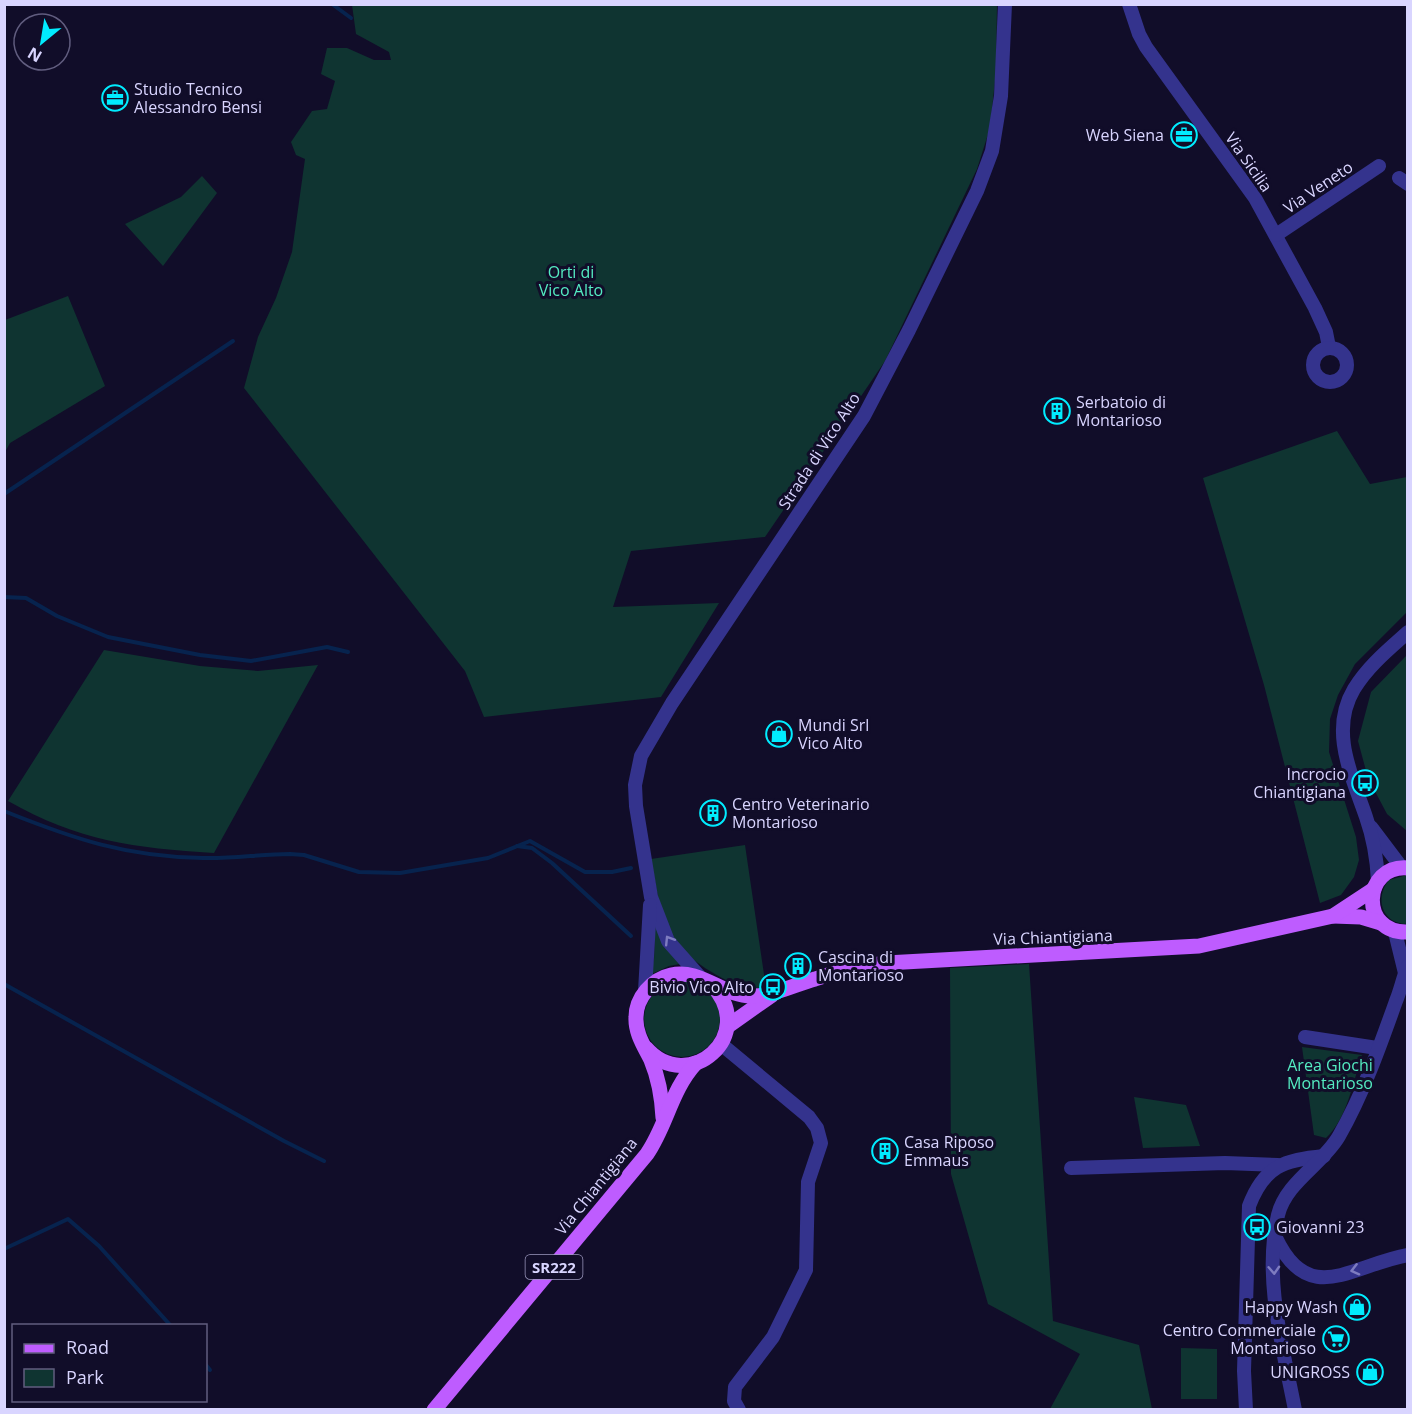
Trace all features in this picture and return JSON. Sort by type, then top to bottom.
[{"type":"main road","name":"Via Chiantigiana","points":[[1333,916],[1376,885],[1385,874],[1405,868]]},
{"type":"main road","points":[[1376,885],[1372,907],[1381,923]]},
{"type":"main road","name":"Via Chiantigiana","points":[[728,1026],[775,993],[819,977],[867,965],[1186,948],[1243,938],[1333,916],[1361,917],[1401,932]]},
{"type":"main road","name":"Via Chiantigiana","points":[[645,991],[656,981],[669,975],[684,973],[704,979],[736,994],[775,993]]},
{"type":"main road","points":[[704,979],[721,994],[727,1010],[728,1026],[721,1044]]},
{"type":"main road","points":[[645,991],[636,1017],[642,1043],[656,1075],[663,1118]]},
{"type":"main road","points":[[642,1043],[652,1055],[666,1063],[681,1065],[696,1063]]},
{"type":"main road","name":"Via Chiantigiana","points":[[434,1410],[647,1154],[682,1079],[696,1063],[706,1059],[721,1044]]},
{"type":"street","name":"Strada di Vico Alto","points":[[704,979],[668,941],[651,897],[636,806],[635,785],[641,756],[672,703],[864,416],[977,191],[992,151],[1001,96],[1005,4]]},
{"type":"street","name":"Via Sicilia","points":[[1129,4],[1138,34],[1146,47],[1251,192],[1315,308],[1326,332],[1329,347]]},
{"type":"street","name":"Via Veneto","points":[[1276,235],[1379,166]]},
{"type":"street","points":[[1376,885],[1367,820],[1345,756],[1343,721],[1351,695],[1359,681],[1407,632]]},
{"type":"street","points":[[1367,820],[1405,868]]},
{"type":"street","name":"Strada di Vico Alto","points":[[645,991],[651,897]]},
{"type":"street","points":[[1295,1410],[1276,1303],[1273,1252],[1278,1214],[1284,1201],[1323,1156],[1346,1123],[1406,969],[1401,932]]},
{"type":"street","points":[[1305,1037],[1377,1048]]},
{"type":"street","points":[[721,1044],[809,1117],[821,1139],[820,1152],[808,1182],[806,1270],[773,1337],[735,1387],[733,1398],[739,1410]]},
{"type":"street","points":[[1071,1168],[1225,1163],[1278,1166],[1297,1159],[1323,1156]]},
{"type":"street","points":[[1244,1407],[1248,1211],[1257,1187],[1278,1166]]},
{"type":"street","points":[[1276,1238],[1294,1267],[1315,1277],[1334,1275],[1407,1255]]},
{"type":"green space","name":"Orti di Vico Alto","points":[[352,5],[997,5],[996,71],[990,128],[977,169],[885,361],[765,537],[631,551],[613,607],[719,603],[661,697],[484,717],[465,671],[244,388],[258,337],[276,298],[292,252],[305,159],[296,155],[291,142],[312,111],[327,109],[335,81],[321,74],[327,48],[347,48],[374,60],[391,60],[389,52],[356,34]]},
{"type":"green space","points":[[202,176],[217,193],[163,266],[125,224],[181,197]]},
{"type":"green space","points":[[68,296],[105,386],[10,443],[5,452],[5,320]]},
{"type":"green space","points":[[1337,431],[1370,484],[1407,477],[1408,611],[1355,664],[1338,695],[1330,719],[1329,752],[1356,837],[1359,860],[1354,877],[1341,895],[1320,903],[1264,685],[1203,478]]},
{"type":"green space","points":[[104,650],[200,666],[258,671],[318,665],[214,853],[133,845],[83,834],[34,815],[8,801]]},
{"type":"green space","points":[[1407,655],[1407,831],[1387,814],[1368,778],[1358,741],[1371,692]]},
{"type":"green space","points":[[745,845],[766,988],[743,986],[730,982],[694,960],[682,948],[672,936],[661,909],[651,859]]},
{"type":"green space","points":[[1407,875],[1407,924],[1398,923],[1386,915],[1383,909],[1382,894],[1389,880]]},
{"type":"green space","points":[[655,924],[680,964],[669,966],[650,975],[654,959]]},
{"type":"green space","points":[[1029,964],[1053,1321],[1139,1345],[1152,1409],[1050,1409],[1080,1354],[988,1304],[951,1174],[950,968]]},
{"type":"green space","points":[[675,981],[689,981],[703,987],[714,998],[720,1012],[717,1034],[709,1046],[689,1057],[675,1057],[661,1051],[650,1040],[644,1026],[644,1012],[650,998],[661,987]]},
{"type":"green space","name":"Area Giochi Montarioso","points":[[1302,1047],[1362,1055],[1344,1111],[1326,1138],[1314,1135]]},
{"type":"green space","points":[[1134,1097],[1186,1105],[1200,1146],[1143,1148]]},
{"type":"green space","points":[[1181,1348],[1217,1349],[1217,1399],[1181,1399]]},
{"type":"waterway","points":[[332,4],[351,18]]},
{"type":"waterway","points":[[4,494],[233,341]]},
{"type":"waterway","points":[[4,597],[26,598],[57,616],[108,637],[200,655],[251,661],[327,647],[348,652]]},
{"type":"waterway","points":[[4,811],[101,845],[176,857],[214,858],[290,854],[304,855],[359,872],[400,873],[488,858],[530,841],[585,872],[612,872],[631,868]]},
{"type":"waterway","points":[[517,846],[532,848],[552,863],[631,936]]},
{"type":"waterway","points":[[4,984],[284,1141],[324,1161]]},
{"type":"waterway","points":[[4,1249],[68,1219],[99,1246],[169,1324]]},
{"type":"waterway","points":[[207,1366],[210,1370]]},
{"type":"place","name":"Studio Tecnico Alessandro Bensi","points":[[115,98]]},
{"type":"place","name":"Web Siena","points":[[1184,135]]},
{"type":"place","name":"Serbatoio di Montarioso","points":[[1057,411]]},
{"type":"place","name":"Mundi Srl Vico Alto","points":[[779,734]]},
{"type":"place","name":"Incrocio Chiantigiana","points":[[1365,783]]},
{"type":"place","name":"Centro Veterinario Montarioso","points":[[713,813]]},
{"type":"place","name":"Cascina di Montarioso","points":[[798,966]]},
{"type":"place","name":"Bivio Vico Alto","points":[[773,987]]},
{"type":"place","name":"Casa Riposo Emmaus","points":[[885,1151]]},
{"type":"place","name":"Giovanni 23","points":[[1257,1227]]},
{"type":"place","name":"Happy Wash","points":[[1357,1307]]},
{"type":"place","name":"Centro Commerciale Montarioso","points":[[1336,1339]]},
{"type":"place","name":"UNIGROSS","points":[[1370,1372]]}]
